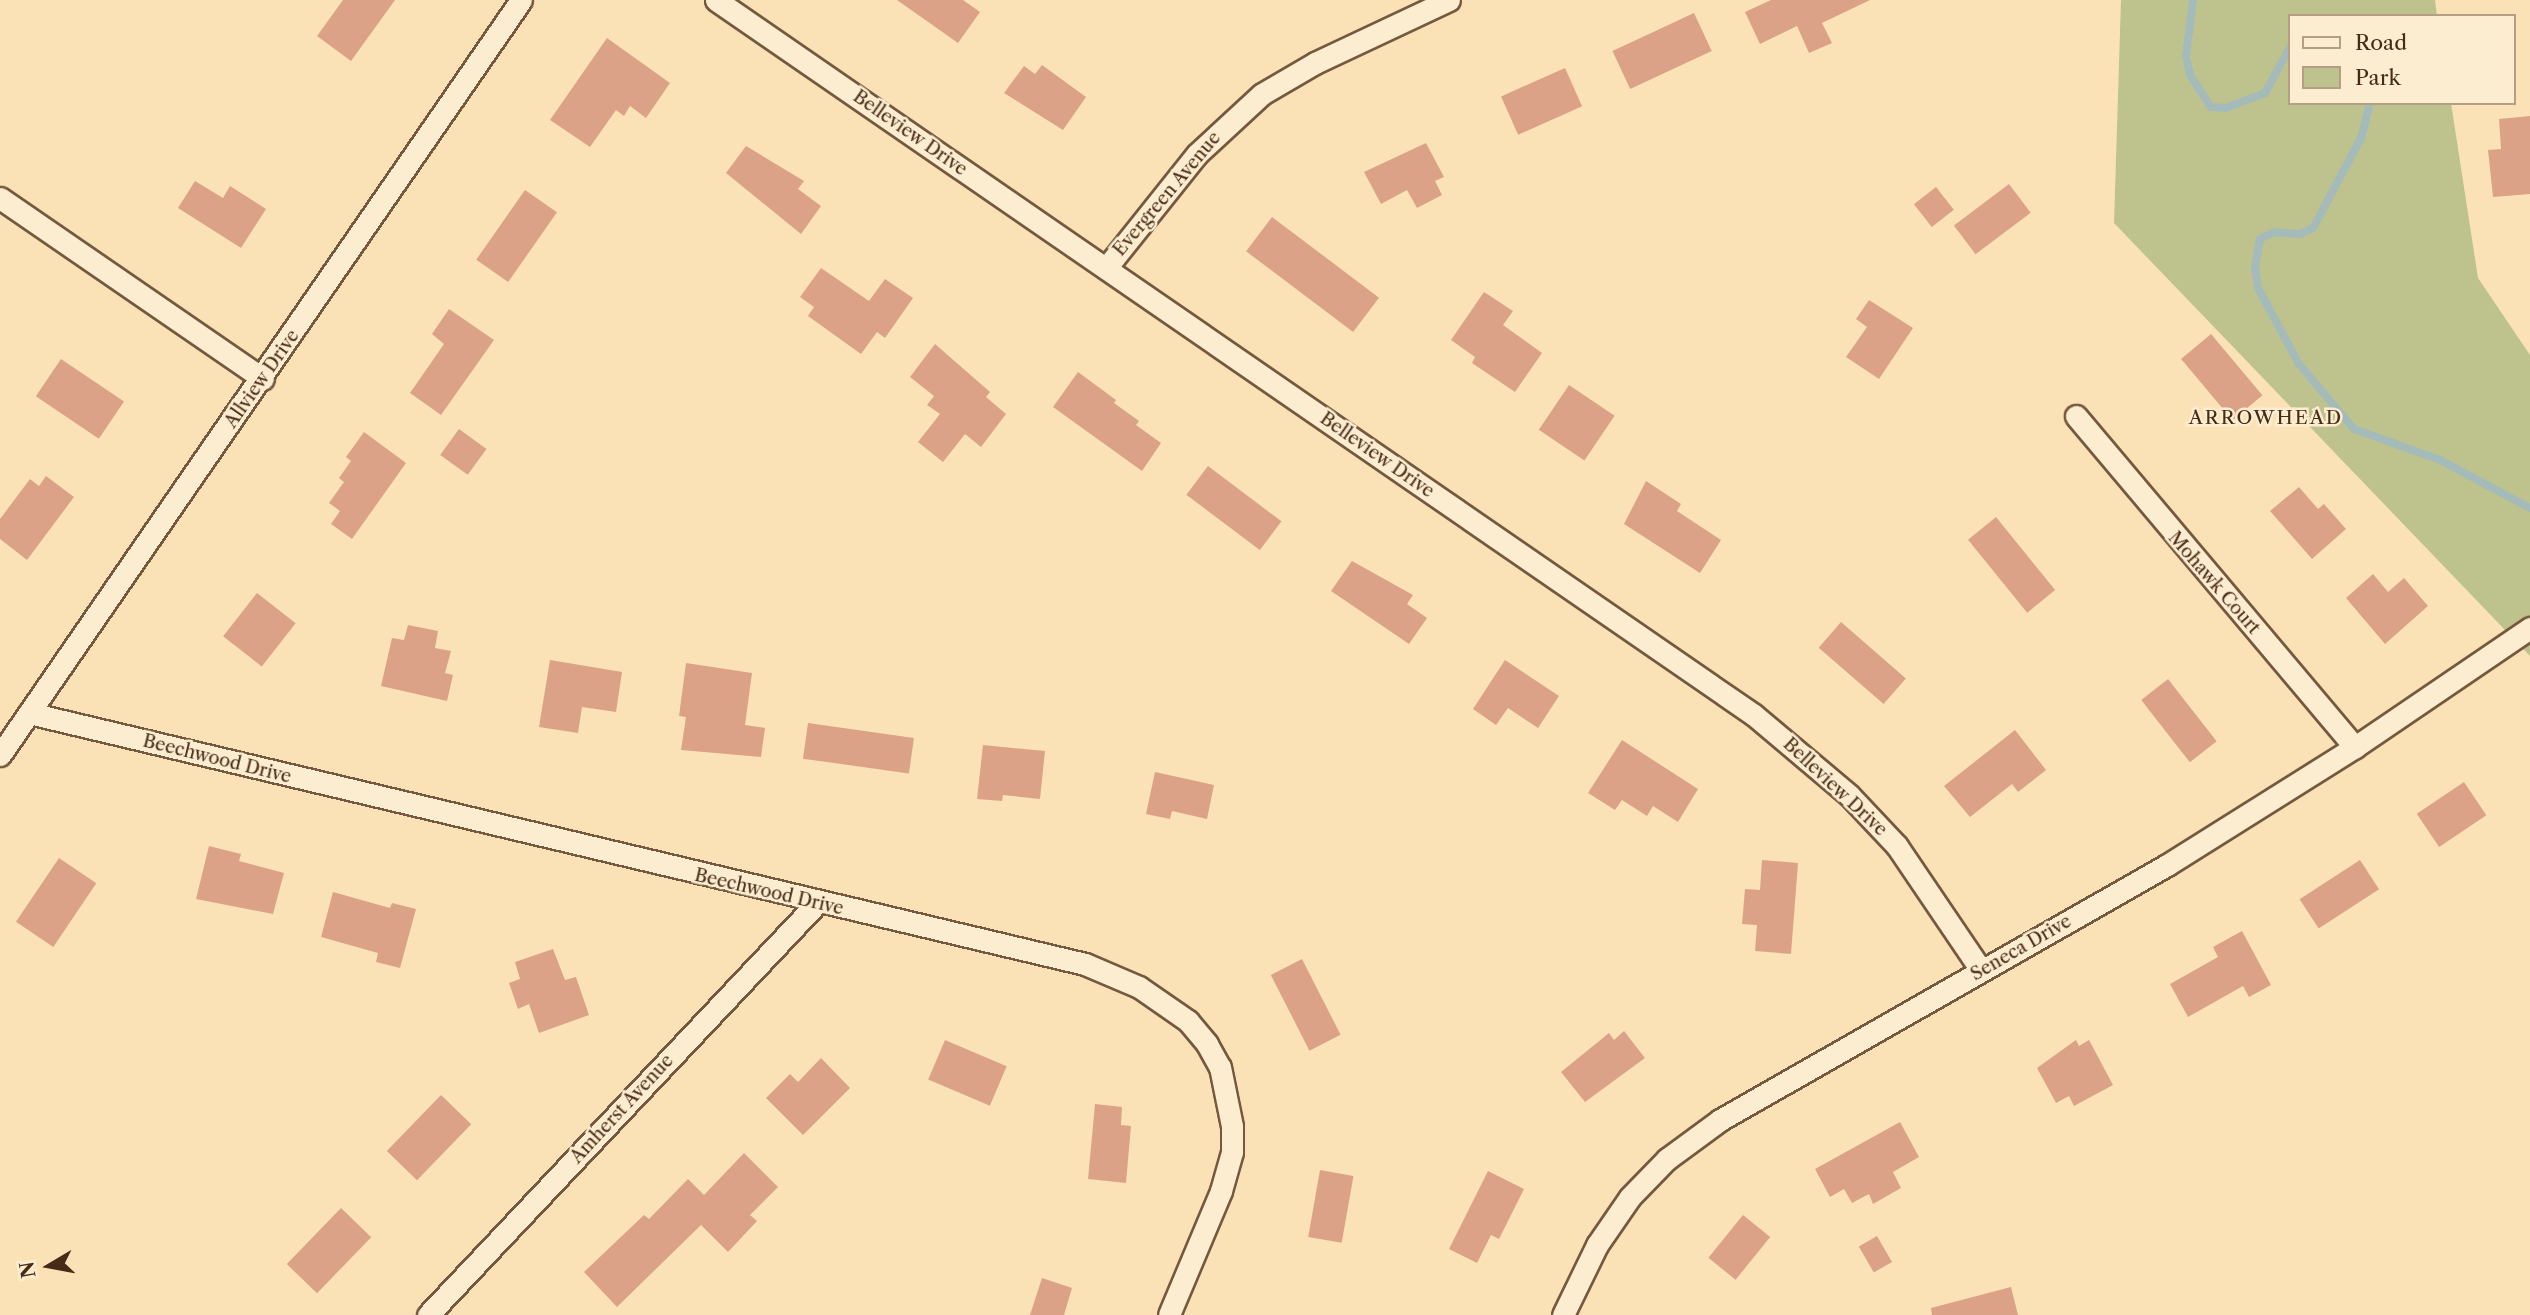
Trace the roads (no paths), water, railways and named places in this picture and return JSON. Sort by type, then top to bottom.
[{"type":"street","name":"Allview Drive","points":[[0,755],[263,379],[521,0]]},
{"type":"street","name":"Belleview Drive","points":[[716,0],[1754,715],[1805,756],[1897,846],[1981,970]]},
{"type":"street","name":"Evergreen Avenue","points":[[1106,268],[1197,154],[1262,94],[1315,63],[1450,0]]},
{"type":"street","points":[[0,198],[263,379]]},
{"type":"street","name":"Mohawk Court","points":[[2076,416],[2355,747]]},
{"type":"street","name":"Seneca Drive","points":[[1563,1315],[1597,1245],[1630,1197],[1667,1159],[1720,1120],[2167,865],[2355,747],[2530,628]]},
{"type":"street","name":"Beechwood Drive","points":[[29,713],[816,904],[1085,964],[1139,987],[1188,1021],[1220,1067],[1230,1106],[1232,1152],[1221,1191],[1169,1315]]},
{"type":"street","name":"Amherst Avenue","points":[[428,1315],[816,904]]},
{"type":"waterway","points":[[2193,0],[2186,56],[2190,75],[2211,107],[2226,108],[2265,93],[2288,51]]},
{"type":"waterway","points":[[2370,105],[2362,136],[2313,228],[2300,234],[2274,232],[2260,239],[2255,267],[2258,288],[2299,364],[2354,429],[2440,460],[2530,508]]},
{"type":"district","name":"ARROWHEAD","points":[[2266,418]]}]
